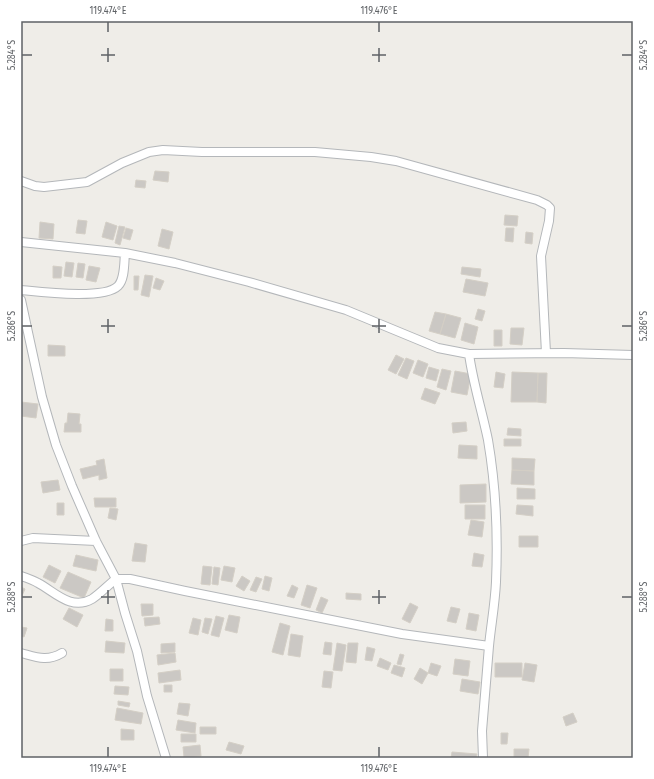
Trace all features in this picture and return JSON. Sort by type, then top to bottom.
[{"type":"street","points":[[21,181],[35,186],[44,187],[87,182],[122,163],[149,152],[163,150],[202,152],[315,152],[371,157],[396,161],[537,200],[550,208],[549,221],[541,256],[546,353]]},
{"type":"street","points":[[21,242],[125,253],[175,263],[300,296],[346,310],[438,348],[469,354],[546,353],[633,355]]},
{"type":"street","points":[[21,290],[75,294],[108,292],[119,285],[123,275],[125,253]]},
{"type":"street","points":[[21,300],[42,397],[56,445],[96,541],[116,579],[137,651],[147,696],[166,758]]},
{"type":"street","points":[[469,354],[472,375],[488,440],[497,523],[496,583],[482,731],[482,758]]},
{"type":"street","points":[[21,541],[33,538],[96,541]]},
{"type":"street","points":[[21,576],[39,583],[64,600],[76,603],[84,602],[92,598],[116,579],[130,579],[402,634],[489,646]]},
{"type":"street","points":[[21,653],[43,659],[54,658],[62,653]]},
{"type":"building","points":[[155,171],[169,172],[168,182],[153,180]]},
{"type":"building","points":[[136,180],[146,181],[145,188],[135,187]]},
{"type":"building","points":[[505,215],[518,216],[517,226],[504,225]]},
{"type":"building","points":[[78,220],[87,221],[85,234],[76,233]]},
{"type":"building","points":[[40,222],[54,224],[53,239],[39,238]]},
{"type":"building","points":[[106,222],[117,226],[113,240],[102,237]]},
{"type":"building","points":[[119,226],[125,227],[120,245],[115,243]]},
{"type":"building","points":[[126,228],[133,230],[130,240],[123,238]]},
{"type":"building","points":[[506,228],[514,228],[513,242],[505,241]]},
{"type":"building","points":[[162,229],[173,232],[169,249],[158,246]]},
{"type":"building","points":[[526,232],[533,233],[532,244],[525,243]]},
{"type":"building","points":[[66,262],[74,263],[72,277],[64,276]]},
{"type":"building","points":[[78,263],[85,264],[83,278],[76,277]]},
{"type":"building","points":[[53,266],[62,267],[61,278],[53,278]]},
{"type":"building","points":[[89,266],[100,268],[96,282],[86,280]]},
{"type":"building","points":[[462,267],[481,269],[480,277],[461,274]]},
{"type":"building","points":[[145,275],[153,276],[149,297],[141,295]]},
{"type":"building","points":[[134,276],[139,276],[138,290],[134,290]]},
{"type":"building","points":[[156,278],[164,281],[160,290],[153,288]]},
{"type":"building","points":[[466,279],[488,283],[485,296],[463,292]]},
{"type":"building","points":[[478,309],[485,311],[482,321],[475,319]]},
{"type":"building","points":[[435,312],[446,314],[440,334],[429,331]]},
{"type":"building","points":[[446,314],[461,318],[455,338],[440,334]]},
{"type":"building","points":[[465,323],[478,327],[474,344],[461,340]]},
{"type":"building","points":[[511,328],[524,328],[522,345],[510,344]]},
{"type":"building","points":[[494,330],[502,330],[502,346],[494,346]]},
{"type":"building","points":[[48,345],[65,346],[65,356],[48,356]]},
{"type":"building","points":[[396,355],[404,359],[396,374],[388,370]]},
{"type":"building","points":[[406,358],[414,361],[407,379],[398,375]]},
{"type":"building","points":[[418,360],[428,364],[423,377],[413,373]]},
{"type":"building","points":[[429,367],[439,370],[436,381],[426,378]]},
{"type":"building","points":[[442,369],[451,371],[446,390],[437,387]]},
{"type":"building","points":[[455,371],[471,374],[467,395],[451,392]]},
{"type":"building","points":[[496,372],[505,374],[503,388],[494,387]]},
{"type":"building","points":[[512,372],[538,373],[537,402],[511,402]]},
{"type":"building","points":[[538,373],[547,373],[546,403],[537,402]]},
{"type":"building","points":[[425,388],[440,393],[435,404],[421,399]]},
{"type":"building","points":[[21,402],[38,404],[36,418],[21,416]]},
{"type":"building","points":[[68,413],[80,414],[79,424],[81,424],[81,432],[64,432]]},
{"type":"building","points":[[466,422],[467,431],[453,433],[452,423]]},
{"type":"building","points":[[508,428],[521,429],[521,436],[507,435]]},
{"type":"building","points":[[504,439],[521,439],[521,446],[504,446]]},
{"type":"building","points":[[459,445],[477,446],[477,459],[458,458]]},
{"type":"building","points":[[512,458],[535,459],[534,471],[512,470]]},
{"type":"building","points":[[104,459],[107,478],[99,480],[99,475],[83,479],[80,469],[97,465],[96,461]]},
{"type":"building","points":[[512,470],[534,471],[534,485],[511,484]]},
{"type":"building","points":[[58,480],[60,490],[43,493],[41,482]]},
{"type":"building","points":[[486,484],[486,502],[460,503],[460,485]]},
{"type":"building","points":[[517,488],[535,489],[535,499],[517,499]]},
{"type":"building","points":[[94,498],[116,498],[116,507],[95,507]]},
{"type":"building","points":[[57,503],[64,503],[64,515],[57,515]]},
{"type":"building","points":[[465,505],[485,505],[485,519],[465,519]]},
{"type":"building","points":[[517,505],[533,506],[533,516],[516,514]]},
{"type":"building","points":[[110,508],[118,509],[116,520],[108,518]]},
{"type":"building","points":[[471,520],[484,522],[482,537],[468,535]]},
{"type":"building","points":[[519,536],[538,536],[538,547],[519,547]]},
{"type":"building","points":[[135,543],[147,545],[145,562],[132,561]]},
{"type":"building","points":[[474,553],[484,555],[482,567],[472,566]]},
{"type":"building","points":[[76,555],[98,560],[96,571],[73,566]]},
{"type":"building","points":[[49,565],[61,571],[55,583],[43,577]]},
{"type":"building","points":[[203,566],[212,567],[210,585],[201,584]]},
{"type":"building","points":[[224,566],[235,568],[232,582],[221,580]]},
{"type":"building","points":[[214,567],[220,568],[218,585],[212,584]]},
{"type":"building","points":[[68,572],[91,582],[84,598],[60,588]]},
{"type":"building","points":[[242,576],[250,581],[244,591],[236,586]]},
{"type":"building","points":[[265,576],[272,578],[269,591],[262,589]]},
{"type":"building","points":[[256,577],[262,579],[256,592],[250,590]]},
{"type":"building","points":[[292,585],[298,588],[294,598],[287,596]]},
{"type":"building","points":[[307,585],[317,588],[310,608],[301,605]]},
{"type":"building","points":[[21,587],[25,589],[21,598]]},
{"type":"building","points":[[346,593],[361,594],[361,600],[346,599]]},
{"type":"building","points":[[321,597],[328,600],[322,613],[316,610]]},
{"type":"building","points":[[410,603],[418,607],[410,623],[402,619]]},
{"type":"building","points":[[141,604],[153,604],[153,615],[142,616]]},
{"type":"building","points":[[451,607],[460,609],[456,623],[447,621]]},
{"type":"building","points":[[69,608],[83,615],[77,627],[63,619]]},
{"type":"building","points":[[469,613],[479,615],[476,631],[466,629]]},
{"type":"building","points":[[229,615],[240,617],[237,633],[225,630]]},
{"type":"building","points":[[216,616],[224,618],[219,637],[211,635]]},
{"type":"building","points":[[159,617],[160,624],[145,626],[144,618]]},
{"type":"building","points":[[193,618],[201,620],[198,635],[189,633]]},
{"type":"building","points":[[205,618],[212,619],[208,634],[202,632]]},
{"type":"building","points":[[106,619],[113,620],[113,631],[105,631]]},
{"type":"building","points":[[280,623],[290,626],[283,655],[272,652]]},
{"type":"building","points":[[21,627],[27,628],[24,637],[21,636]]},
{"type":"building","points":[[291,634],[303,636],[300,657],[288,655]]},
{"type":"building","points":[[106,641],[125,643],[124,653],[105,652]]},
{"type":"building","points":[[325,642],[332,643],[331,655],[323,654]]},
{"type":"building","points":[[175,643],[175,652],[161,653],[161,644]]},
{"type":"building","points":[[337,643],[346,645],[342,671],[333,670]]},
{"type":"building","points":[[348,643],[358,643],[356,663],[346,662]]},
{"type":"building","points":[[367,647],[375,649],[372,661],[365,660]]},
{"type":"building","points":[[175,653],[176,662],[158,665],[157,655]]},
{"type":"building","points":[[400,654],[404,655],[401,665],[397,664]]},
{"type":"building","points":[[380,658],[391,663],[388,670],[377,666]]},
{"type":"building","points":[[455,659],[470,661],[468,676],[453,674]]},
{"type":"building","points":[[431,663],[441,666],[437,676],[428,673]]},
{"type":"building","points":[[495,663],[522,663],[522,677],[495,677]]},
{"type":"building","points":[[525,663],[537,665],[534,682],[522,680]]},
{"type":"building","points":[[394,665],[405,668],[402,677],[391,673]]},
{"type":"building","points":[[420,668],[428,673],[422,684],[414,679]]},
{"type":"building","points":[[110,669],[123,669],[123,681],[110,681]]},
{"type":"building","points":[[180,670],[181,680],[159,683],[158,673]]},
{"type":"building","points":[[324,671],[333,672],[331,688],[322,687]]},
{"type":"building","points":[[462,679],[480,682],[478,694],[460,691]]},
{"type":"building","points":[[164,685],[172,685],[172,692],[164,692]]},
{"type":"building","points":[[115,686],[129,687],[128,695],[114,694]]},
{"type":"building","points":[[118,701],[130,703],[129,707],[118,705]]},
{"type":"building","points":[[179,703],[190,704],[188,716],[177,714]]},
{"type":"building","points":[[117,708],[143,713],[141,724],[115,720]]},
{"type":"building","points":[[573,713],[577,722],[566,726],[563,717]]},
{"type":"building","points":[[178,720],[196,723],[195,733],[176,730]]},
{"type":"building","points":[[200,727],[216,727],[216,734],[200,734]]},
{"type":"building","points":[[121,729],[134,730],[134,740],[121,740]]},
{"type":"building","points":[[501,733],[508,733],[507,744],[501,744]]},
{"type":"building","points":[[181,734],[196,734],[196,742],[181,742]]},
{"type":"building","points":[[229,742],[244,746],[241,754],[226,750]]},
{"type":"building","points":[[200,745],[201,756],[184,757],[183,747]]},
{"type":"building","points":[[514,749],[529,749],[528,758],[514,758]]},
{"type":"building","points":[[452,752],[477,754],[476,758],[451,758]]}]
